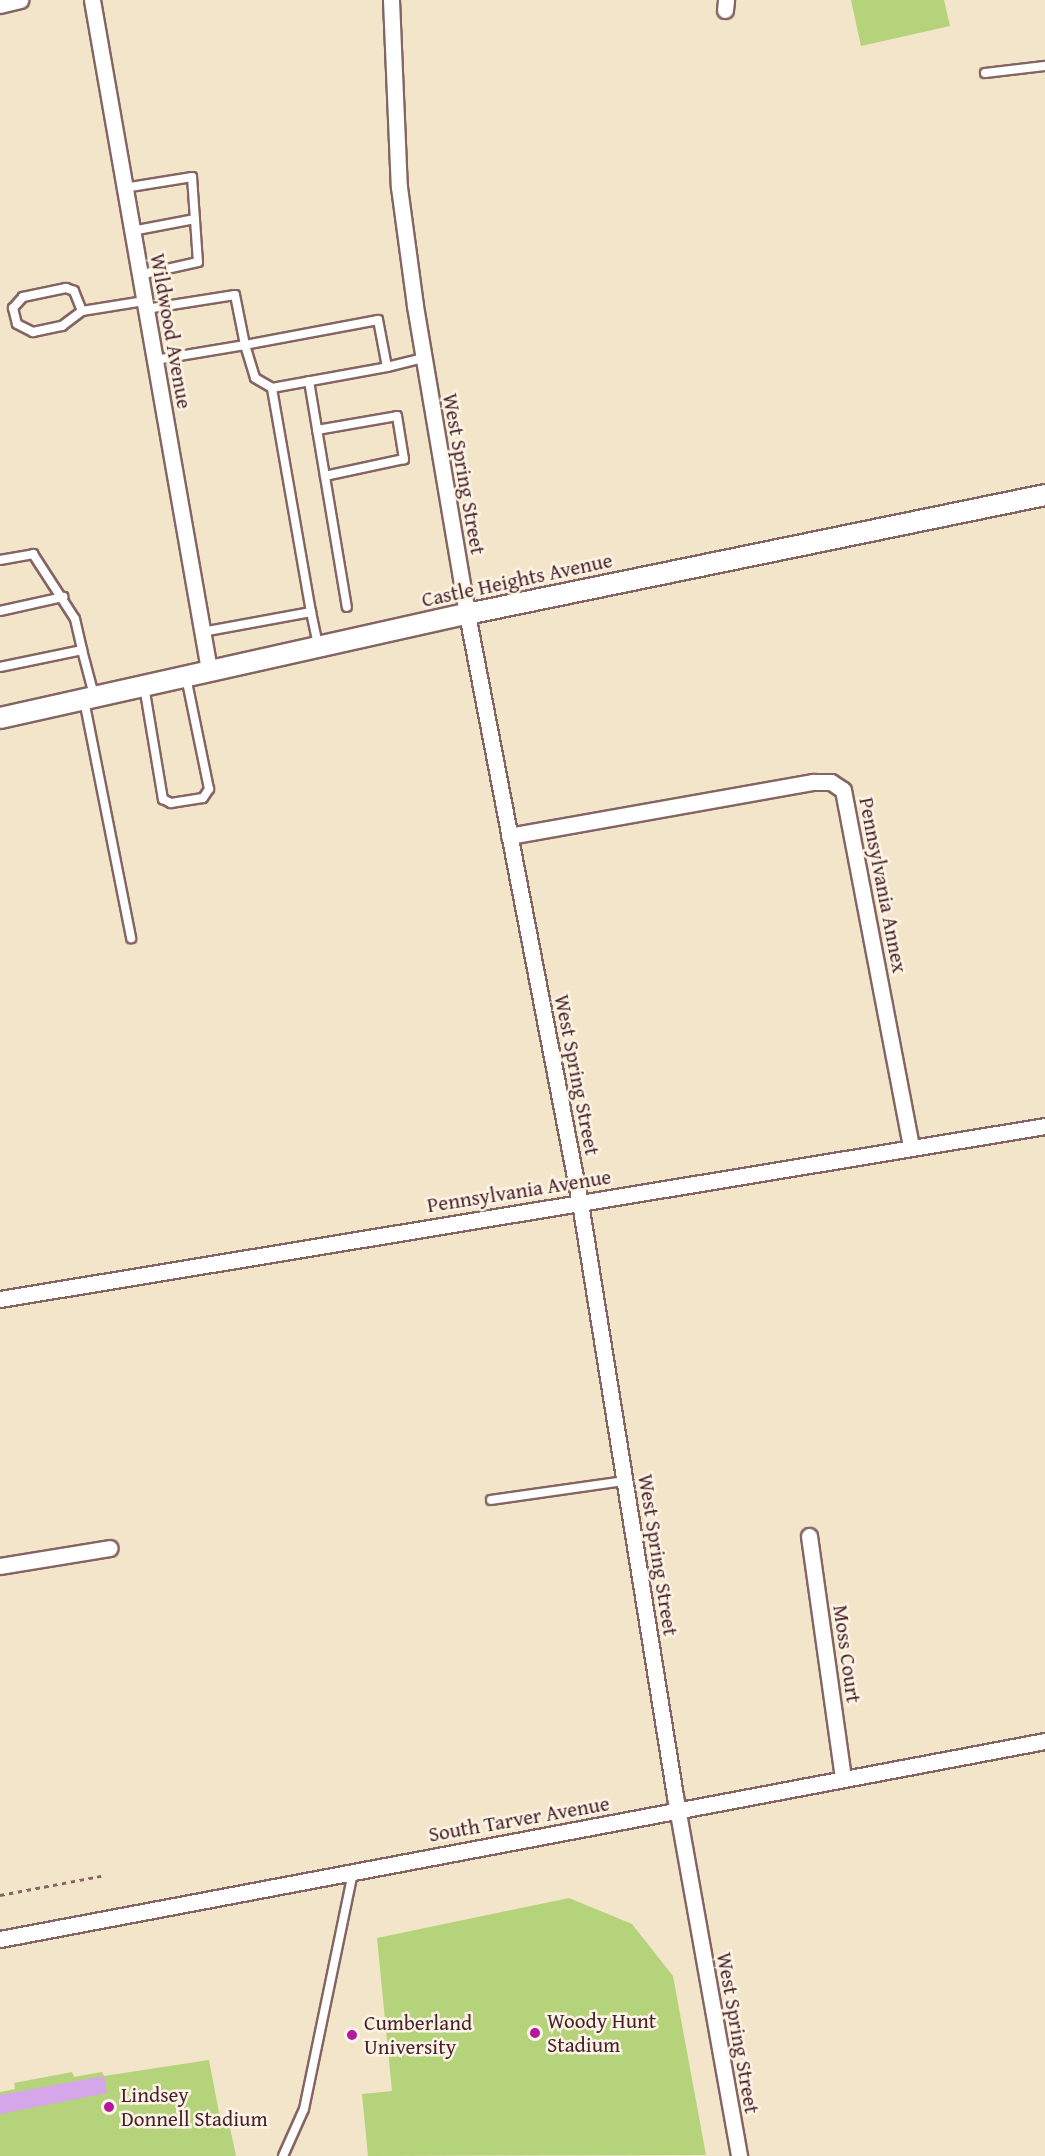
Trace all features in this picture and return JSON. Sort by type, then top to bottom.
[{"type":"street","points":[[0,4],[21,0]]},
{"type":"street","name":"Wildwood Avenue","points":[[92,0],[209,670]]},
{"type":"street","name":"West Spring Street","points":[[391,0],[399,187],[423,358],[467,614],[580,1203],[678,1813],[739,2156]]},
{"type":"street","name":"Castle Heights Avenue","points":[[0,718],[467,614],[1045,495]]},
{"type":"street","name":"Pennsylvania Annex","points":[[509,836],[813,782],[831,782],[843,790],[911,1147]]},
{"type":"street","name":"Pennsylvania Avenue","points":[[0,1299],[1045,1126]]},
{"type":"street","name":"Moss Court","points":[[809,1536],[843,1779]]},
{"type":"street","points":[[0,1566],[110,1548]]},
{"type":"street","name":"South Tarver Avenue","points":[[0,1939],[250,1894],[354,1871],[678,1813],[1045,1741]]},
{"type":"lane","points":[[985,73],[1045,66]]},
{"type":"lane","points":[[124,188],[192,177],[198,262],[140,275]]},
{"type":"lane","points":[[132,231],[195,219]]},
{"type":"lane","points":[[82,311],[74,291],[66,288],[23,297],[13,308],[17,324],[33,332],[62,326],[82,311],[236,295],[245,345],[255,378],[272,388],[387,367],[423,358]]},
{"type":"lane","points":[[155,360],[378,320],[387,367]]},
{"type":"lane","points":[[309,381],[347,607]]},
{"type":"lane","points":[[272,388],[318,646]]},
{"type":"lane","points":[[317,430],[397,416],[404,459],[325,476]]},
{"type":"lane","points":[[0,560],[33,554],[63,597],[75,619],[130,938]]},
{"type":"lane","points":[[0,611],[63,597]]},
{"type":"lane","points":[[202,632],[311,612]]},
{"type":"lane","points":[[0,667],[82,650]]},
{"type":"lane","points":[[144,685],[163,799],[171,803],[203,798],[209,789],[186,675]]},
{"type":"lane","points":[[491,1500],[625,1481]]},
{"type":"lane","points":[[284,2156],[304,2109],[354,1871]]},
{"type":"path","points":[[0,1895],[101,1876]]},
{"type":"green space","points":[[851,0],[944,0],[950,26],[861,46]]},
{"type":"green space","name":"Woody Hunt Stadium","points":[[569,1898],[632,1924],[673,1976],[706,2155],[368,2156],[362,2094],[392,2091],[377,1938]]},
{"type":"green space","name":"Lindsey Donnell Stadium","points":[[209,2060],[221,2123],[229,2123],[236,2156],[0,2156],[0,2092],[15,2089],[14,2083],[72,2072],[74,2077],[102,2072],[104,2076]]},
{"type":"building","points":[[104,2076],[107,2093],[0,2114],[0,2095]]},
{"type":"place","name":"Woody Hunt Stadium","points":[[535,2033]]},
{"type":"place","name":"Cumberland University","points":[[352,2035]]},
{"type":"place","name":"Lindsey Donnell Stadium","points":[[109,2107]]}]
